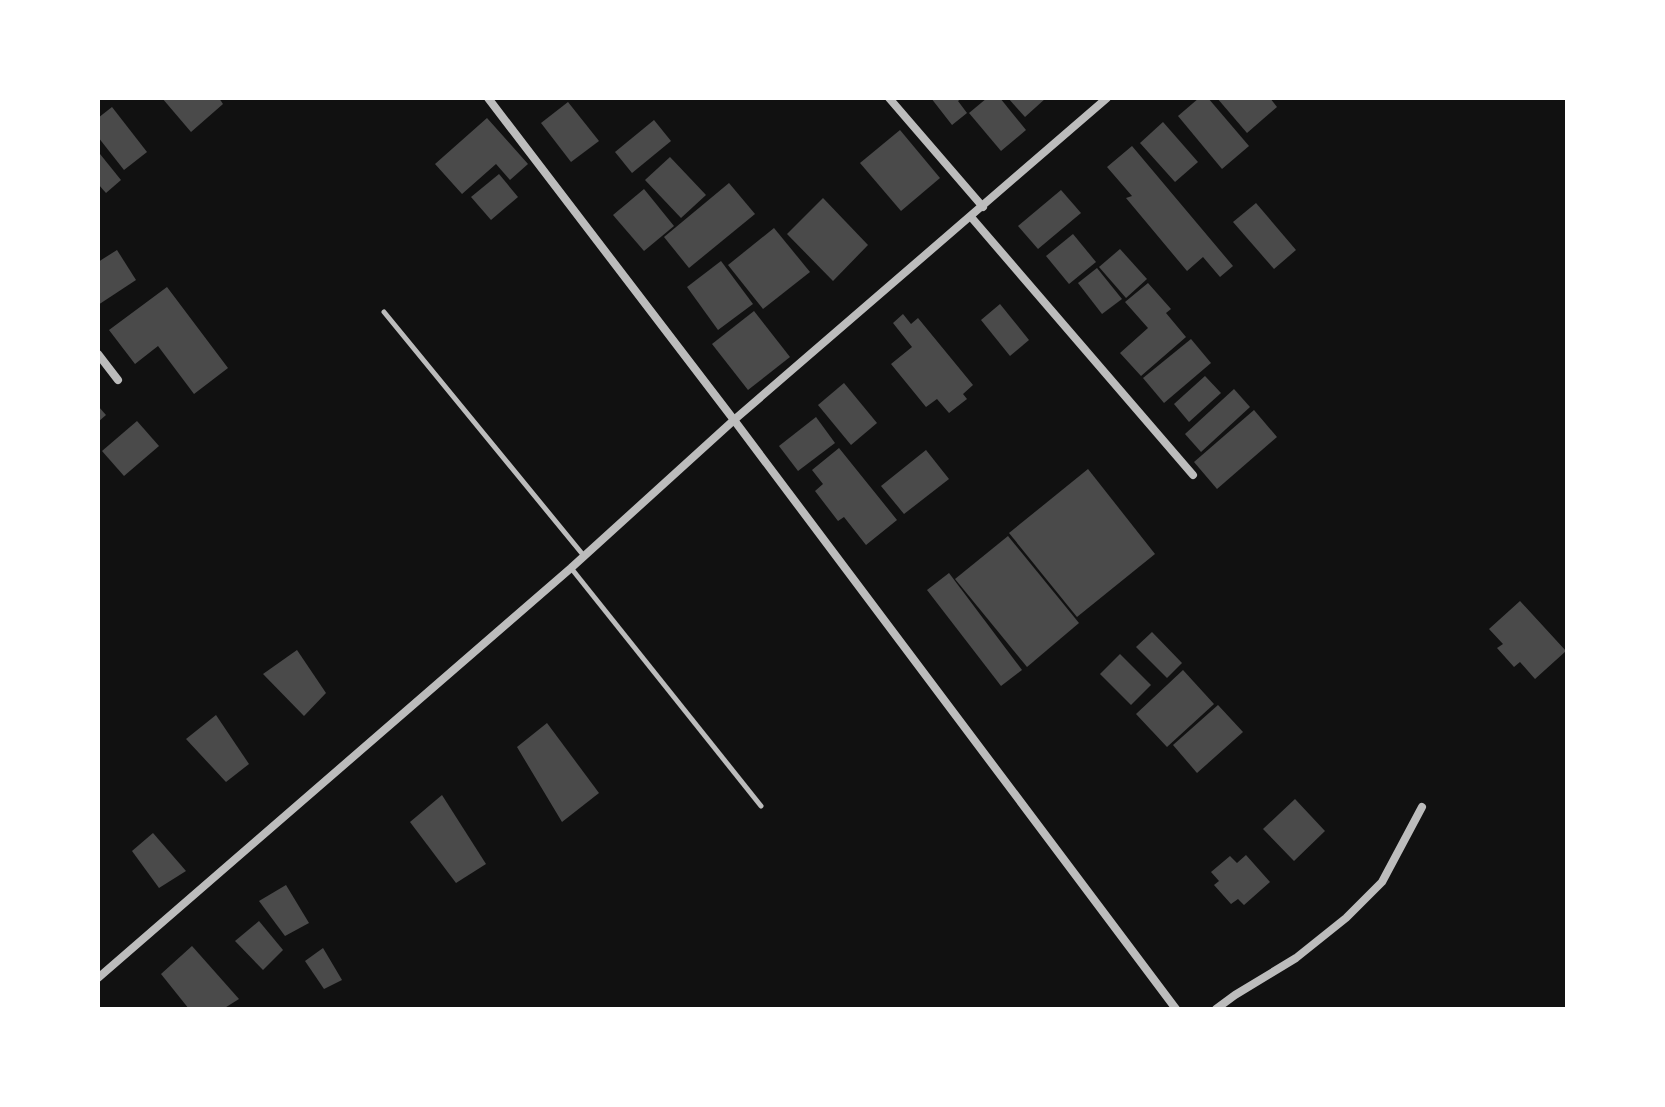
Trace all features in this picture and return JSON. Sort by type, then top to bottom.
[{"type":"street","points":[[488,98],[1176,1009]]},
{"type":"street","points":[[889,98],[983,207]]},
{"type":"street","points":[[98,978],[571,568],[734,420],[1107,98]]},
{"type":"street","points":[[971,217],[1193,475]]},
{"type":"street","points":[[98,354],[118,380]]},
{"type":"street","points":[[1216,1009],[1296,958],[1346,918],[1382,882],[1422,807]]},
{"type":"lane","points":[[384,312],[584,556]]},
{"type":"lane","points":[[571,568],[761,806]]},
{"type":"building","points":[[162,98],[219,98],[223,104],[191,132]]},
{"type":"building","points":[[931,98],[962,98],[958,101],[967,113],[952,125]]},
{"type":"building","points":[[987,98],[1000,98],[1026,130],[1001,151],[969,113]]},
{"type":"building","points":[[1008,98],[1046,98],[1025,117]]},
{"type":"building","points":[[1199,98],[1208,98],[1249,146],[1222,169],[1178,116]]},
{"type":"building","points":[[1217,98],[1270,98],[1277,107],[1247,133]]},
{"type":"building","points":[[568,102],[599,141],[571,162],[541,123]]},
{"type":"building","points":[[112,107],[147,152],[124,170],[98,137],[98,118]]},
{"type":"building","points":[[487,118],[528,164],[510,180],[496,164],[462,194],[435,164]]},
{"type":"building","points":[[654,120],[671,141],[632,173],[615,152]]},
{"type":"building","points":[[1163,122],[1198,162],[1175,182],[1140,143]]},
{"type":"building","points":[[900,130],[940,178],[901,211],[860,163]]},
{"type":"building","points":[[1132,146],[1233,266],[1220,277],[1203,257],[1187,271],[1126,198],[1132,196],[1107,167]]},
{"type":"building","points":[[100,154],[121,180],[106,193],[98,184]]},
{"type":"building","points":[[670,157],[706,195],[681,218],[645,180]]},
{"type":"building","points":[[499,174],[518,197],[491,220],[471,197]]},
{"type":"building","points":[[729,183],[755,214],[689,268],[664,237]]},
{"type":"building","points":[[644,189],[674,226],[644,251],[613,215]]},
{"type":"building","points":[[1061,190],[1081,213],[1038,249],[1018,226]]},
{"type":"building","points":[[823,198],[868,245],[833,281],[787,234]]},
{"type":"building","points":[[1256,203],[1296,250],[1274,269],[1233,222]]},
{"type":"building","points":[[774,228],[810,272],[763,309],[728,265]]},
{"type":"building","points":[[1073,234],[1096,262],[1069,284],[1046,256]]},
{"type":"building","points":[[1120,249],[1147,279],[1126,298],[1099,267]]},
{"type":"building","points":[[117,250],[136,280],[98,305],[98,262]]},
{"type":"building","points":[[721,261],[753,304],[718,330],[687,287]]},
{"type":"building","points":[[1097,268],[1122,299],[1102,314],[1078,283]]},
{"type":"building","points":[[1148,283],[1171,309],[1166,313],[1186,337],[1141,376],[1120,353],[1148,328],[1125,302]]},
{"type":"building","points":[[167,287],[228,368],[194,394],[158,346],[135,364],[109,330]]},
{"type":"building","points":[[1000,304],[1029,340],[1010,356],[981,320]]},
{"type":"building","points":[[754,311],[790,357],[748,390],[712,344]]},
{"type":"building","points":[[903,314],[911,324],[918,318],[973,385],[963,394],[967,399],[949,413],[937,399],[926,407],[891,364],[912,347],[893,323]]},
{"type":"building","points":[[1191,339],[1211,363],[1164,403],[1143,378]]},
{"type":"building","points":[[1205,376],[1221,393],[1189,422],[1174,404]]},
{"type":"building","points":[[844,383],[877,423],[851,445],[818,405]]},
{"type":"building","points":[[1234,389],[1250,407],[1201,452],[1185,434]]},
{"type":"building","points":[[98,406],[106,415],[98,422]]},
{"type":"building","points":[[1254,410],[1277,437],[1217,489],[1194,462]]},
{"type":"building","points":[[816,417],[835,443],[798,471],[779,446]]},
{"type":"building","points":[[137,421],[159,446],[124,476],[102,451]]},
{"type":"building","points":[[839,448],[897,520],[866,545],[844,517],[838,521],[815,491],[823,484],[812,470]]},
{"type":"building","points":[[926,450],[949,479],[904,514],[881,486]]},
{"type":"building","points":[[1088,469],[1155,554],[1077,617],[1009,533]]},
{"type":"building","points":[[1008,536],[1079,623],[1027,667],[955,579]]},
{"type":"building","points":[[949,573],[1022,670],[1001,686],[927,590]]},
{"type":"building","points":[[1520,601],[1566,651],[1535,679],[1520,662],[1514,667],[1497,648],[1503,644],[1489,629]]},
{"type":"building","points":[[1152,632],[1182,663],[1167,678],[1136,647]]},
{"type":"building","points":[[297,650],[326,693],[304,716],[263,674]]},
{"type":"building","points":[[1120,654],[1151,685],[1131,705],[1100,674]]},
{"type":"building","points":[[1183,670],[1214,704],[1167,747],[1136,714]]},
{"type":"building","points":[[1218,705],[1243,732],[1197,773],[1173,745]]},
{"type":"building","points":[[216,715],[249,764],[226,782],[186,739]]},
{"type":"building","points":[[547,723],[599,793],[562,822],[517,747]]},
{"type":"building","points":[[442,795],[486,864],[456,883],[410,822]]},
{"type":"building","points":[[1295,799],[1325,831],[1294,861],[1263,829]]},
{"type":"building","points":[[153,833],[186,871],[159,888],[132,851]]},
{"type":"building","points":[[1246,855],[1270,882],[1244,905],[1238,899],[1231,904],[1214,885],[1219,881],[1211,872],[1230,856],[1237,863]]},
{"type":"building","points":[[286,885],[309,923],[285,936],[259,901]]},
{"type":"building","points":[[259,921],[283,950],[263,970],[235,941]]},
{"type":"building","points":[[192,946],[239,999],[223,1009],[189,1009],[161,974]]},
{"type":"building","points":[[323,948],[342,980],[324,989],[305,961]]}]
